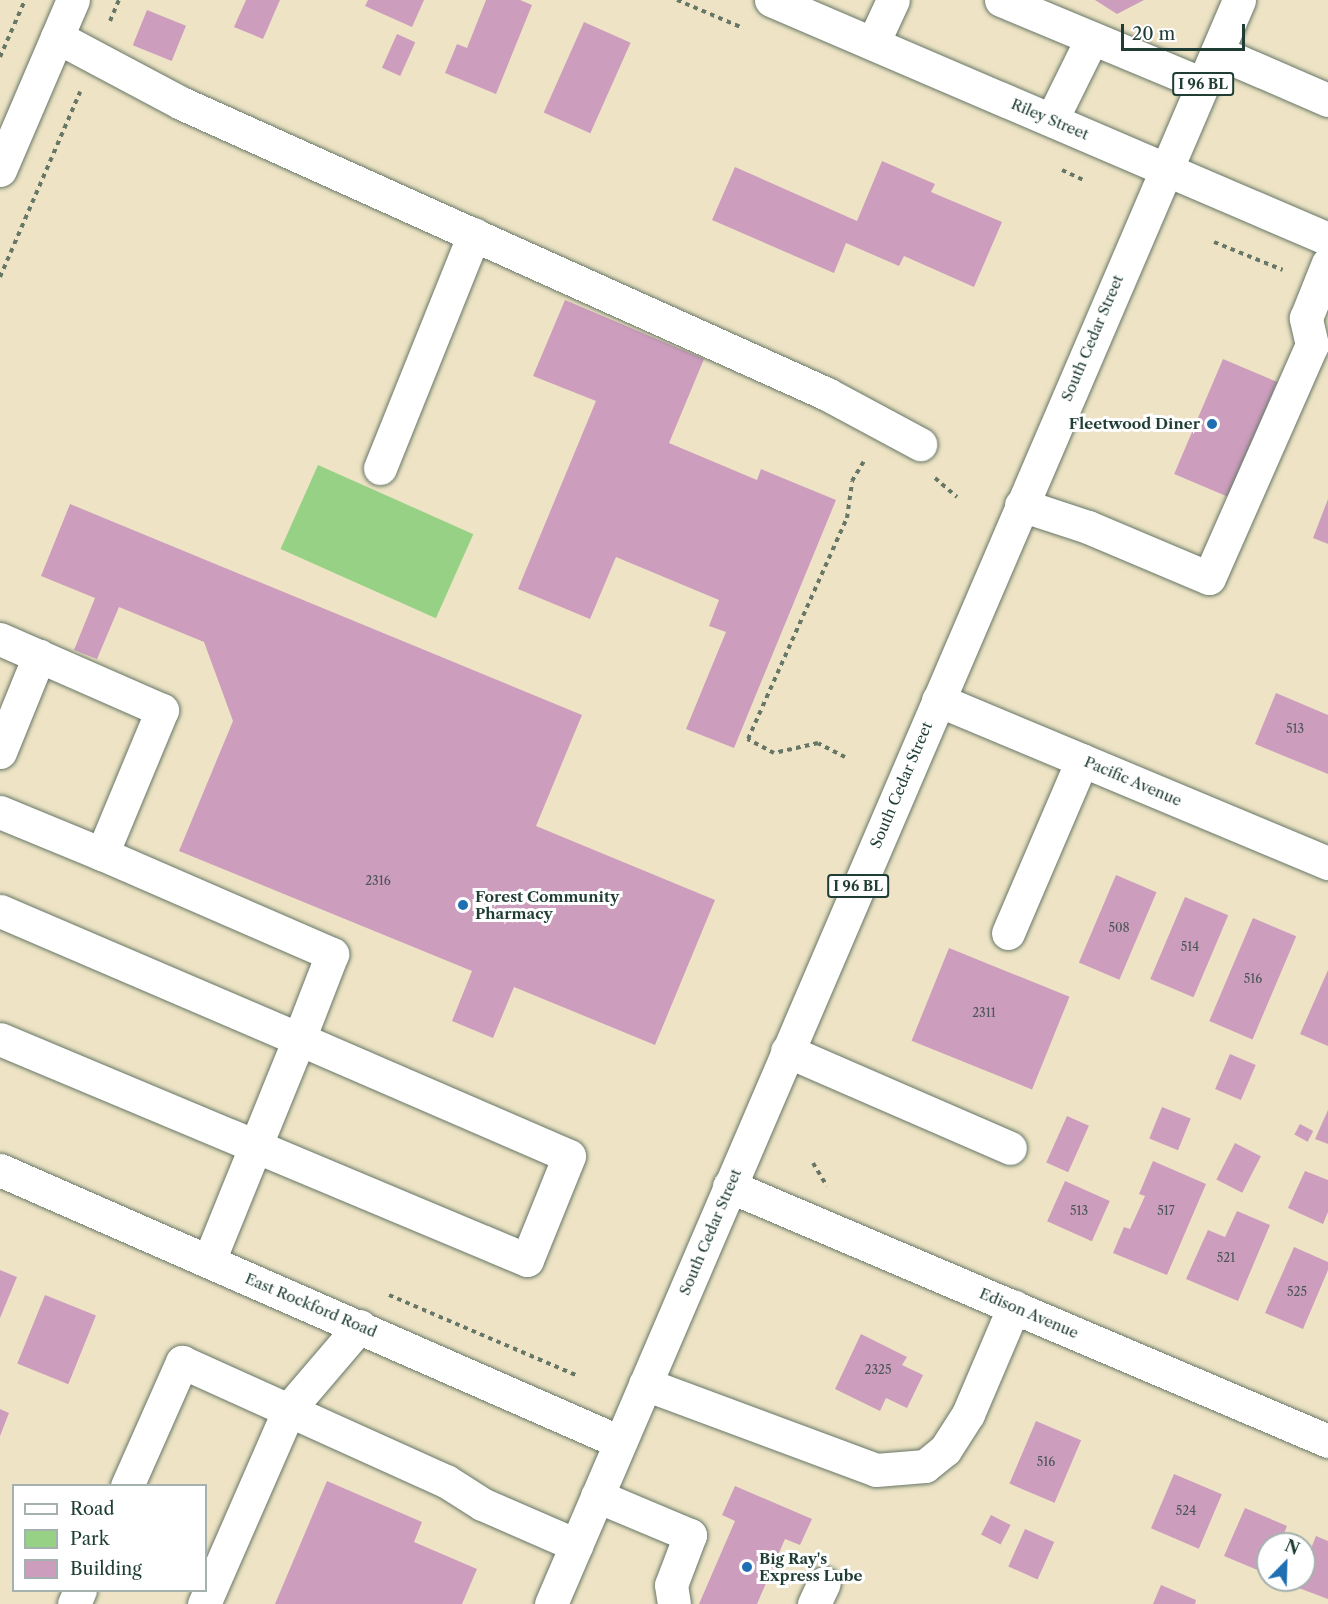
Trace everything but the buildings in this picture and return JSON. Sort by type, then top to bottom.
[{"type":"street","points":[[0,170],[73,0]]},
{"type":"street","name":"Riley Street","points":[[771,0],[1328,238]]},
{"type":"street","points":[[873,43],[893,0]]},
{"type":"street","points":[[1001,0],[1203,84]]},
{"type":"street","name":"South Cedar Street","points":[[551,1604],[1239,0]]},
{"type":"street","points":[[57,37],[181,103],[827,394],[924,458]]},
{"type":"street","points":[[1052,119],[1092,38]]},
{"type":"street","points":[[1217,52],[1325,92]]},
{"type":"street","points":[[380,468],[474,234]]},
{"type":"street","points":[[1021,505],[1088,527],[1209,578],[1312,345],[1306,318],[1323,274]]},
{"type":"street","points":[[0,639],[162,710],[102,854]]},
{"type":"street","points":[[0,752],[39,656]]},
{"type":"street","name":"Pacific Avenue","points":[[938,700],[1328,863]]},
{"type":"street","points":[[1008,933],[1082,760]]},
{"type":"street","points":[[0,812],[332,954],[209,1261]]},
{"type":"street","points":[[0,911],[569,1156],[527,1260],[0,1039]]},
{"type":"street","points":[[788,1051],[1010,1148]]},
{"type":"street","name":"East Rockford Road","points":[[0,1170],[620,1442]]},
{"type":"street","name":"Edison Avenue","points":[[729,1186],[1328,1441]]},
{"type":"street","points":[[645,1384],[876,1470],[925,1466],[945,1450],[968,1414],[1014,1306]]},
{"type":"street","points":[[204,1604],[289,1409],[360,1326]]},
{"type":"street","points":[[127,1484],[182,1362],[289,1409],[576,1545]]},
{"type":"street","points":[[597,1496],[690,1535],[671,1585],[674,1604]]},
{"type":"path","points":[[0,57],[25,0]]},
{"type":"path","points":[[0,277],[119,0]]},
{"type":"path","points":[[1214,242],[1323,274]]},
{"type":"path","points":[[845,757],[818,743],[774,753],[748,739],[847,518],[852,481],[869,452]]},
{"type":"path","points":[[924,458],[957,497]]},
{"type":"green space","points":[[318,465],[473,534],[436,618],[281,549]]},
{"type":"place","name":"Fleetwood Diner","points":[[1212,424]]},
{"type":"place","name":"Forest Community Pharmacy","points":[[463,905]]},
{"type":"place","name":"Big Ray's Express Lube","points":[[747,1567]]}]
